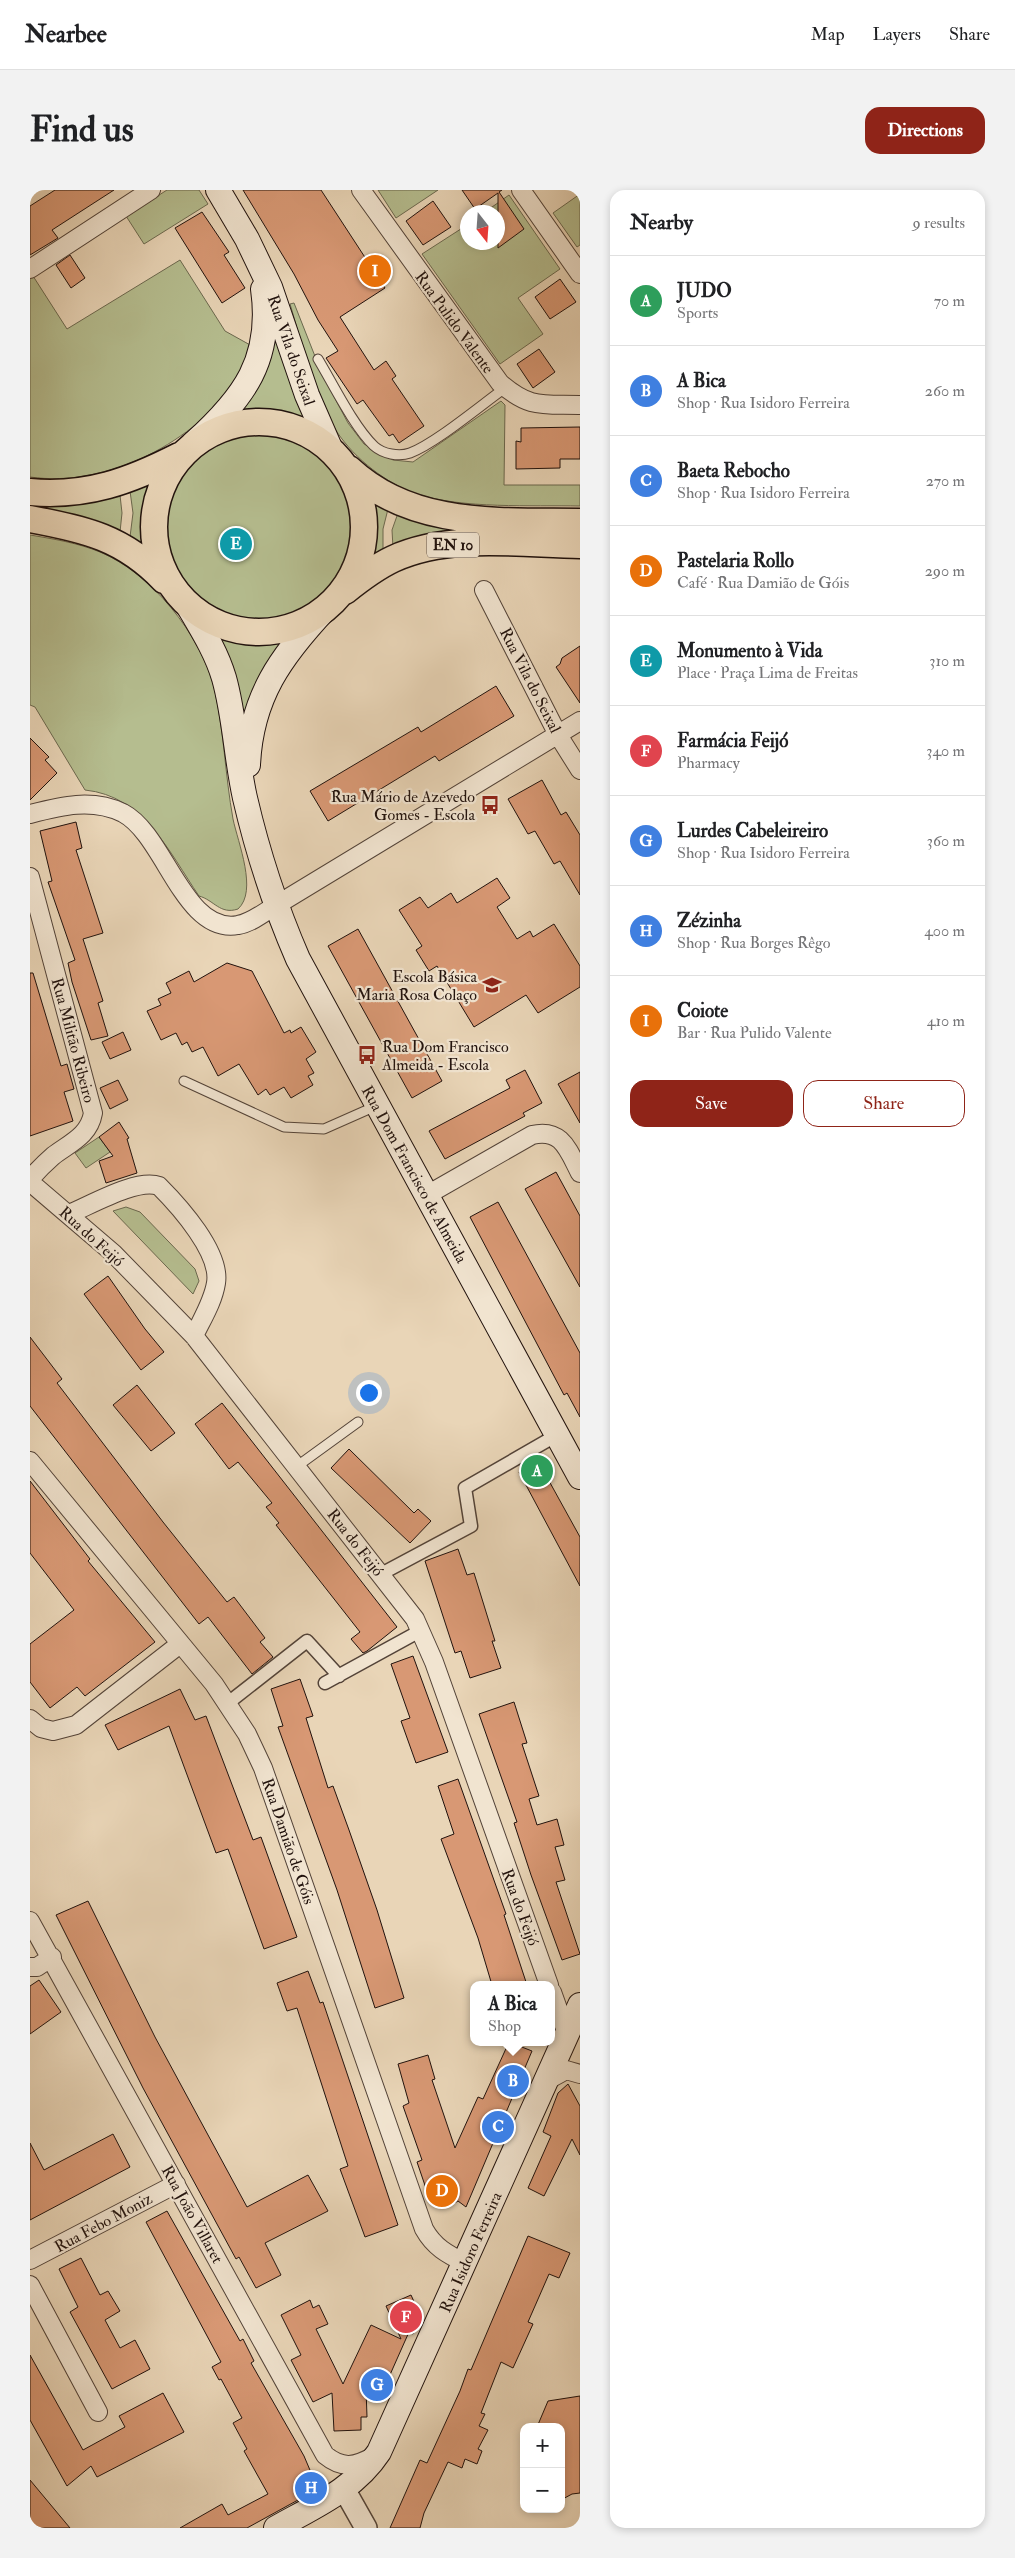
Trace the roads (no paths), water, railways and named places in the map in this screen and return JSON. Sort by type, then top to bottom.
[{"type":"main road","name":"Rua Vila do Seixal","points":[[218,190],[252,249],[270,287],[306,395],[337,457]]},
{"type":"main road","name":"Rua Vila do Seixal","points":[[188,449],[239,396],[255,370],[259,358],[266,313],[262,281],[252,249]]},
{"type":"main road","points":[[30,492],[62,493],[108,486],[139,476],[226,427],[245,422],[263,422],[300,430],[337,457],[358,492],[362,507],[364,531],[355,569],[332,602],[297,625],[281,630],[256,632],[230,628],[214,623],[181,598],[150,564],[120,544],[75,528],[30,519]]},
{"type":"main road","points":[[181,598],[160,566],[153,522],[162,486],[188,449]]},
{"type":"main road","name":"EN 10","points":[[337,457],[363,482],[379,493],[420,510],[468,519],[580,522]]},
{"type":"main road","name":"EN 10","points":[[332,602],[393,560],[432,548],[490,543],[580,546]]},
{"type":"main road","name":"Rua Dom Francisco de Almeida","points":[[181,598],[212,648],[224,680],[254,836],[275,906],[298,960],[377,1106],[568,1444],[580,1477]]},
{"type":"main road","name":"Rua Dom Francisco de Almeida","points":[[254,836],[247,774],[254,718],[268,681],[279,664],[332,602]]},
{"type":"main road","name":"Rua Isidoro Ferreira","points":[[276,2528],[344,2490],[360,2476],[379,2452],[580,2005]]},
{"type":"street","points":[[30,269],[151,190]]},
{"type":"street","name":"Rua Pulido Valente","points":[[361,190],[505,388],[516,397],[532,404],[580,405]]},
{"type":"street","points":[[521,190],[580,274]]},
{"type":"street","name":"Rua Vila do Seixal","points":[[484,590],[558,734],[580,770]]},
{"type":"street","points":[[30,814],[61,806],[89,804],[125,814],[146,834],[199,912],[217,924],[230,926],[245,923],[275,906],[580,721]]},
{"type":"street","name":"Rua Militão Ribeiro","points":[[30,877],[93,1113],[91,1122],[81,1137],[52,1157],[30,1180]]},
{"type":"street","points":[[427,1194],[532,1135],[542,1132],[554,1134],[564,1144],[580,1173]]},
{"type":"street","name":"Rua do Feijó","points":[[30,1180],[112,1253],[194,1336],[415,1618],[438,1672],[548,1981]]},
{"type":"street","points":[[69,1214],[144,1184],[160,1186],[207,1245],[216,1267],[216,1282],[212,1296],[194,1336]]},
{"type":"street","points":[[381,1574],[472,1526],[465,1488],[568,1444]]},
{"type":"street","name":"Rua Damião de Góis","points":[[30,1460],[228,1703],[247,1734],[264,1768],[424,2229],[440,2250],[465,2263]]},
{"type":"street","points":[[325,1683],[420,1631]]},
{"type":"street","points":[[228,1703],[307,1641],[338,1676]]},
{"type":"street","points":[[30,1719],[41,1728],[53,1731],[76,1725],[180,1644]]},
{"type":"street","name":"Rua João Villaret","points":[[30,1921],[52,1957],[325,2455],[334,2463],[359,2465],[379,2452]]},
{"type":"street","points":[[30,1967],[37,1967],[52,1957]]},
{"type":"street","points":[[555,2000],[567,2034]]},
{"type":"street","points":[[546,2081],[566,2070],[580,2074]]},
{"type":"street","name":"Rua Febo Moniz","points":[[30,2260],[176,2184]]},
{"type":"street","points":[[30,2285],[98,2412]]},
{"type":"street","points":[[344,2490],[366,2528]]},
{"type":"lane","points":[[318,359],[363,433],[375,447],[389,454],[409,453],[424,446],[505,388]]},
{"type":"lane","points":[[184,1081],[284,1127],[324,1129],[377,1106]]},
{"type":"lane","points":[[296,1467],[358,1422]]},
{"type":"place","name":"Coiote","points":[[375,271]]},
{"type":"place","name":"Monumento à Vida","points":[[236,544]]},
{"type":"place","name":"Rua Mário de Azevedo Gomes - Escola","points":[[490,805]]},
{"type":"place","name":"Escola Básica Maria Rosa Colaço","points":[[492,985]]},
{"type":"place","name":"Rua Dom Francisco Almeida - Escola","points":[[367,1055]]},
{"type":"place","name":"JUDO","points":[[537,1471]]},
{"type":"place","name":"A Bica","points":[[513,2081]]},
{"type":"place","name":"Baeta Rebocho","points":[[498,2127]]},
{"type":"place","name":"Pastelaria Rollo","points":[[442,2191]]},
{"type":"place","name":"Farmácia Feijó","points":[[406,2317]]},
{"type":"place","name":"Lurdes Cabeleireiro","points":[[377,2385]]},
{"type":"place","name":"Zézinha","points":[[311,2488]]}]
